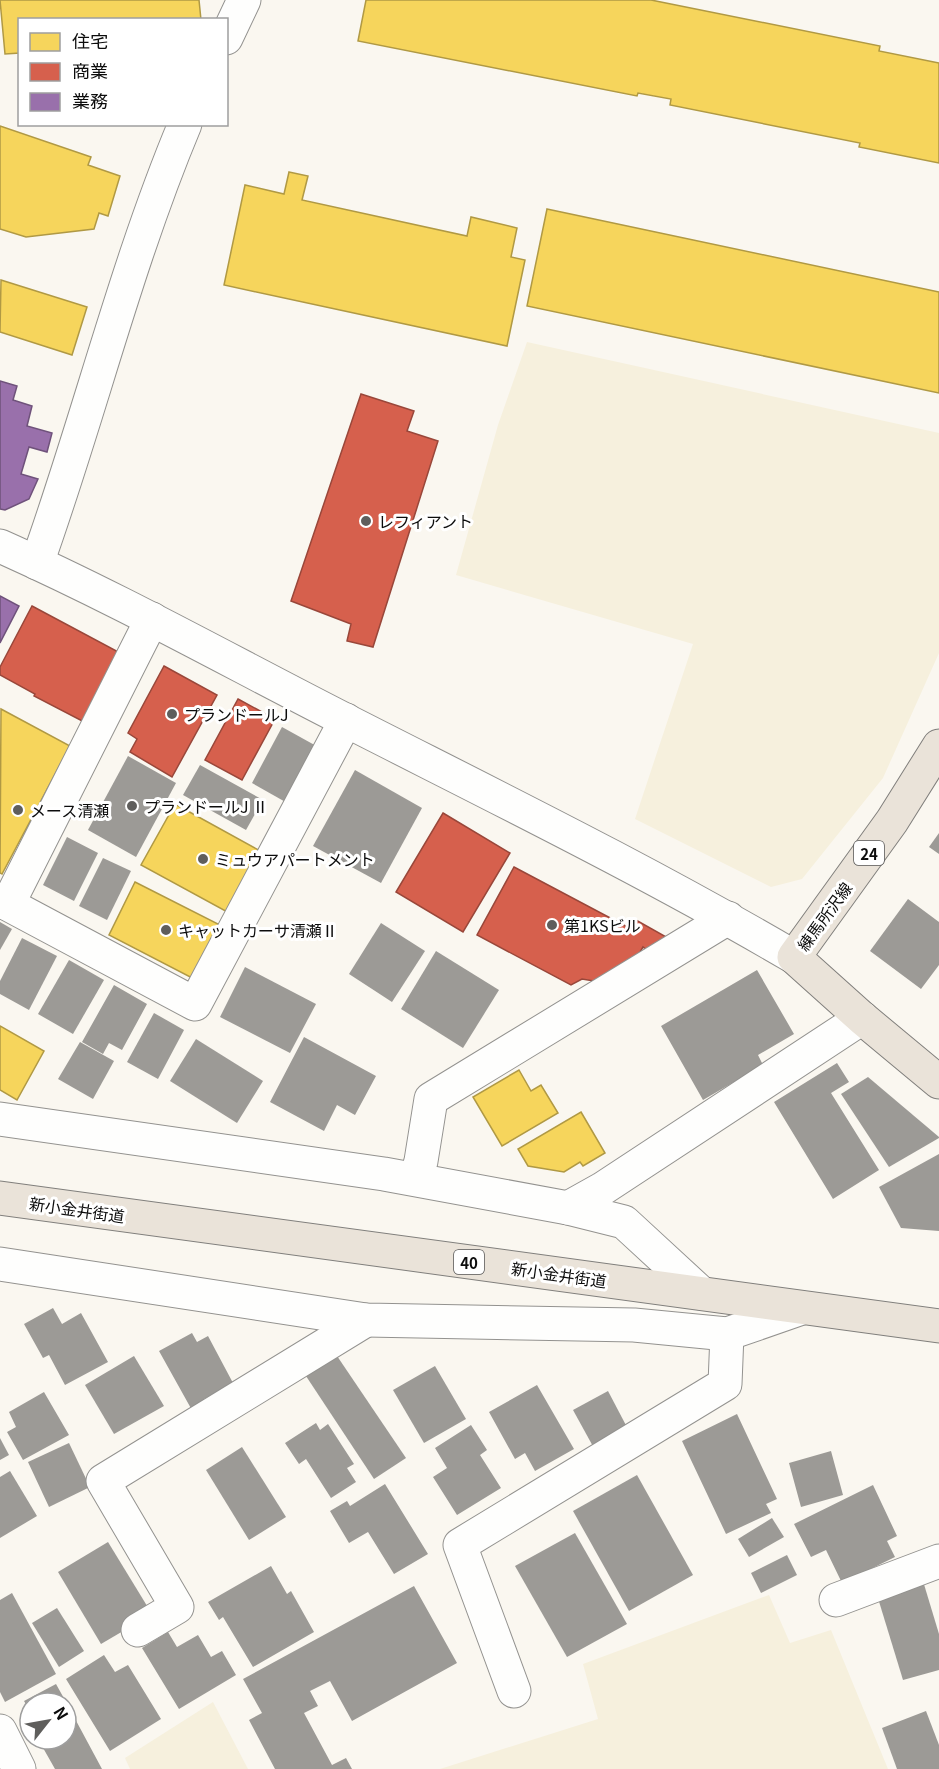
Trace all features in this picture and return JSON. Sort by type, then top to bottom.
[{"type":"main road","name":"練馬所沢線","points":[[939,746],[892,821],[794,957],[862,1018],[939,1082]]},
{"type":"main road","name":"新小金井街道","points":[[0,1198],[939,1326]]},
{"type":"street","points":[[228,34],[244,0]]},
{"type":"street","points":[[37,563],[128,278],[184,126]]},
{"type":"street","points":[[0,546],[152,619],[597,849],[728,918],[794,957]]},
{"type":"street","points":[[152,619],[4,902],[195,1004],[346,720]]},
{"type":"street","points":[[416,1179],[431,1099],[728,918]]},
{"type":"street","points":[[568,1208],[602,1189],[862,1018]]},
{"type":"street","points":[[0,1119],[416,1179],[568,1208],[624,1222],[701,1293]]},
{"type":"street","points":[[0,1264],[366,1320],[634,1325],[727,1334],[802,1308]]},
{"type":"street","points":[[138,1630],[177,1607],[103,1481],[366,1320]]},
{"type":"street","points":[[514,1691],[460,1545],[725,1384],[727,1334]]},
{"type":"street","points":[[836,1600],[939,1561]]},
{"type":"street","points":[[0,1731],[19,1769]]},
{"type":"shaded area","points":[[527,342],[939,433],[939,653],[883,778],[802,879],[771,887],[635,819],[693,644],[456,575],[498,425]]},
{"type":"shaded area","points":[[769,1595],[790,1643],[831,1630],[888,1769],[440,1769],[598,1719],[583,1664]]},
{"type":"shaded area","points":[[213,1702],[248,1769],[130,1769],[125,1758]]},
{"type":"building: 住宅","points":[[0,0],[199,0],[201,18],[18,18],[18,53],[5,54]]},
{"type":"building: 住宅","points":[[366,0],[651,0],[880,46],[879,51],[939,63],[939,163],[859,147],[860,143],[670,105],[671,99],[638,93],[637,96],[358,41]]},
{"type":"building: 住宅","points":[[0,126],[91,157],[88,165],[120,176],[108,216],[99,213],[94,229],[26,237],[0,229]]},
{"type":"building: 住宅","points":[[289,172],[308,176],[302,200],[467,236],[471,217],[517,228],[511,257],[525,260],[507,346],[224,285],[245,185],[284,194]]},
{"type":"building: 住宅","points":[[547,209],[939,292],[939,393],[527,306]]},
{"type":"building: 住宅","points":[[1,280],[87,307],[72,355],[0,332]]},
{"type":"building: 住宅","name":"メース清瀬","points":[[1,709],[70,746],[2,874],[0,873]]},
{"type":"building: 住宅","name":"ミュウアパートメント","points":[[175,804],[264,853],[231,914],[141,865]]},
{"type":"building: 住宅","name":"キャットカーサ清瀬Ⅱ","points":[[135,882],[222,926],[196,980],[109,935]]},
{"type":"building: 住宅","points":[[0,1026],[44,1051],[17,1100],[0,1090]]},
{"type":"building: 住宅","points":[[519,1070],[531,1091],[541,1085],[558,1113],[502,1146],[473,1097]]},
{"type":"building: 住宅","points":[[581,1112],[605,1153],[583,1166],[580,1162],[564,1172],[528,1166],[518,1149]]},
{"type":"building: 商業","name":"レフィアント","points":[[361,394],[414,411],[407,431],[438,441],[373,647],[347,641],[351,624],[291,601]]},
{"type":"building: 商業","points":[[32,606],[124,655],[88,724],[34,696],[35,694],[0,675],[0,667]]},
{"type":"building: 商業","name":"プランドールJ","points":[[164,666],[217,695],[172,777],[130,752],[137,739],[128,733]]},
{"type":"building: 商業","points":[[238,699],[275,719],[242,780],[205,760]]},
{"type":"building: 商業","points":[[443,813],[510,853],[463,932],[396,892]]},
{"type":"building: 商業","name":"第1KSビル","points":[[514,867],[631,929],[636,920],[668,938],[648,951],[643,947],[632,966],[600,982],[582,979],[571,985],[477,935]]},
{"type":"building: 業務","points":[[0,381],[17,386],[13,400],[32,406],[27,426],[52,433],[47,452],[29,447],[21,474],[38,479],[29,499],[5,510],[0,509]]},
{"type":"building: 業務","points":[[0,596],[19,606],[0,643]]},
{"type":"building: その他","points":[[282,727],[320,748],[289,804],[252,783]]},
{"type":"building: その他","name":"プランドールJ Ⅱ","points":[[128,756],[176,783],[136,857],[88,830]]},
{"type":"building: その他","points":[[200,765],[263,800],[246,830],[183,795]]},
{"type":"building: その他","points":[[355,770],[422,808],[381,883],[313,846]]},
{"type":"building: その他","points":[[939,833],[939,854],[929,847]]},
{"type":"building: その他","points":[[67,837],[98,853],[74,901],[43,885]]},
{"type":"building: その他","points":[[103,858],[131,871],[107,920],[79,906]]},
{"type":"building: その他","points":[[908,899],[939,922],[939,965],[921,989],[870,951]]},
{"type":"building: その他","points":[[0,922],[12,929],[0,950]]},
{"type":"building: その他","points":[[381,923],[425,951],[392,1002],[349,974]]},
{"type":"building: その他","points":[[22,938],[57,956],[29,1010],[0,994],[0,981]]},
{"type":"building: その他","points":[[436,951],[499,990],[463,1048],[401,1009]]},
{"type":"building: その他","points":[[69,960],[104,980],[73,1034],[38,1014]]},
{"type":"building: その他","points":[[245,967],[316,1004],[290,1053],[220,1017]]},
{"type":"building: その他","points":[[757,970],[794,1034],[758,1055],[763,1065],[703,1100],[661,1026]]},
{"type":"building: その他","points":[[114,985],[147,1004],[122,1050],[109,1043],[103,1054],[82,1042]]},
{"type":"building: その他","points":[[154,1013],[184,1030],[158,1079],[127,1062]]},
{"type":"building: その他","points":[[304,1037],[376,1076],[355,1115],[337,1105],[324,1131],[270,1102]]},
{"type":"building: その他","points":[[196,1039],[263,1081],[237,1123],[170,1081]]},
{"type":"building: その他","points":[[80,1042],[114,1061],[93,1099],[58,1079]]},
{"type":"building: その他","points":[[837,1063],[849,1082],[831,1093],[879,1170],[833,1199],[774,1102]]},
{"type":"building: その他","points":[[868,1077],[939,1138],[889,1167],[841,1094]]},
{"type":"building: その他","points":[[939,1154],[939,1231],[901,1228],[879,1187]]},
{"type":"building: その他","points":[[53,1308],[62,1324],[81,1313],[108,1362],[65,1385],[49,1355],[43,1358],[24,1324]]},
{"type":"building: その他","points":[[192,1333],[197,1342],[208,1336],[233,1383],[204,1399],[206,1404],[193,1412],[159,1351]]},
{"type":"building: その他","points":[[333,1350],[406,1458],[374,1479],[302,1370]]},
{"type":"building: その他","points":[[134,1356],[164,1406],[114,1434],[85,1385]]},
{"type":"building: その他","points":[[435,1366],[466,1419],[424,1443],[393,1390]]},
{"type":"building: その他","points":[[537,1385],[574,1449],[535,1471],[525,1453],[515,1459],[489,1412]]},
{"type":"building: その他","points":[[608,1391],[629,1431],[595,1450],[573,1410]]},
{"type":"building: その他","points":[[44,1392],[69,1435],[23,1460],[7,1432],[16,1427],[9,1412]]},
{"type":"building: その他","points":[[737,1414],[777,1499],[766,1504],[771,1513],[726,1534],[682,1441]]},
{"type":"building: その他","points":[[316,1423],[320,1430],[328,1424],[354,1464],[347,1468],[356,1482],[331,1498],[306,1459],[299,1464],[285,1443]]},
{"type":"building: その他","points":[[471,1425],[487,1450],[480,1455],[501,1488],[457,1515],[433,1477],[447,1468],[435,1448]]},
{"type":"building: その他","points":[[0,1438],[9,1455],[0,1460]]},
{"type":"building: その他","points":[[69,1443],[90,1487],[49,1507],[28,1462]]},
{"type":"building: その他","points":[[242,1447],[286,1517],[249,1540],[206,1470]]},
{"type":"building: その他","points":[[831,1451],[843,1495],[801,1507],[789,1463]]},
{"type":"building: その他","points":[[10,1471],[37,1516],[0,1538],[0,1477]]},
{"type":"building: その他","points":[[637,1475],[693,1575],[629,1611],[573,1511]]},
{"type":"building: その他","points":[[385,1484],[428,1554],[394,1574],[368,1532],[349,1543],[330,1511],[347,1501],[350,1506]]},
{"type":"building: その他","points":[[873,1485],[897,1536],[887,1541],[895,1557],[842,1583],[826,1550],[811,1557],[794,1524]]},
{"type":"building: その他","points":[[772,1518],[784,1537],[749,1557],[738,1539]]},
{"type":"building: その他","points":[[575,1533],[627,1624],[567,1657],[515,1566]]},
{"type":"building: その他","points":[[108,1542],[152,1614],[101,1644],[58,1572]]},
{"type":"building: その他","points":[[787,1555],[797,1575],[761,1593],[751,1573]]},
{"type":"building: その他","points":[[271,1566],[287,1594],[291,1591],[314,1632],[253,1667],[223,1617],[219,1620],[208,1602]]},
{"type":"building: その他","points":[[923,1581],[939,1634],[939,1670],[903,1680],[877,1595]]},
{"type":"building: その他","points":[[414,1586],[457,1663],[352,1721],[330,1681],[310,1691],[318,1706],[304,1713],[332,1765],[346,1758],[352,1769],[275,1769],[249,1720],[262,1713],[243,1679]]},
{"type":"building: その他","points":[[12,1593],[56,1674],[25,1691],[18,1691],[18,1695],[5,1702],[0,1692],[0,1600]]},
{"type":"building: その他","points":[[57,1608],[84,1651],[59,1667],[32,1623]]},
{"type":"building: その他","points":[[168,1632],[177,1647],[198,1635],[211,1657],[222,1651],[236,1675],[179,1709],[142,1648]]},
{"type":"building: その他","points":[[104,1655],[115,1672],[128,1665],[161,1719],[110,1751],[78,1699],[78,1691],[73,1691],[66,1679]]},
{"type":"building: その他","points":[[56,1684],[60,1691],[43,1691]]},
{"type":"building: その他","points":[[926,1711],[939,1745],[939,1769],[897,1769],[882,1728]]},
{"type":"building: その他","points":[[78,1725],[102,1769],[55,1769],[45,1751],[78,1751]]},
{"type":"place","name":"レフィアント","points":[[366,521]]},
{"type":"place","name":"プランドールJ","points":[[172,714]]},
{"type":"place","name":"プランドールJ Ⅱ","points":[[132,806]]},
{"type":"place","name":"メース清瀬","points":[[18,810]]},
{"type":"place","name":"ミュウアパートメント","points":[[203,859]]},
{"type":"place","name":"第1KSビル","points":[[552,925]]},
{"type":"place","name":"キャットカーサ清瀬Ⅱ","points":[[166,930]]}]
